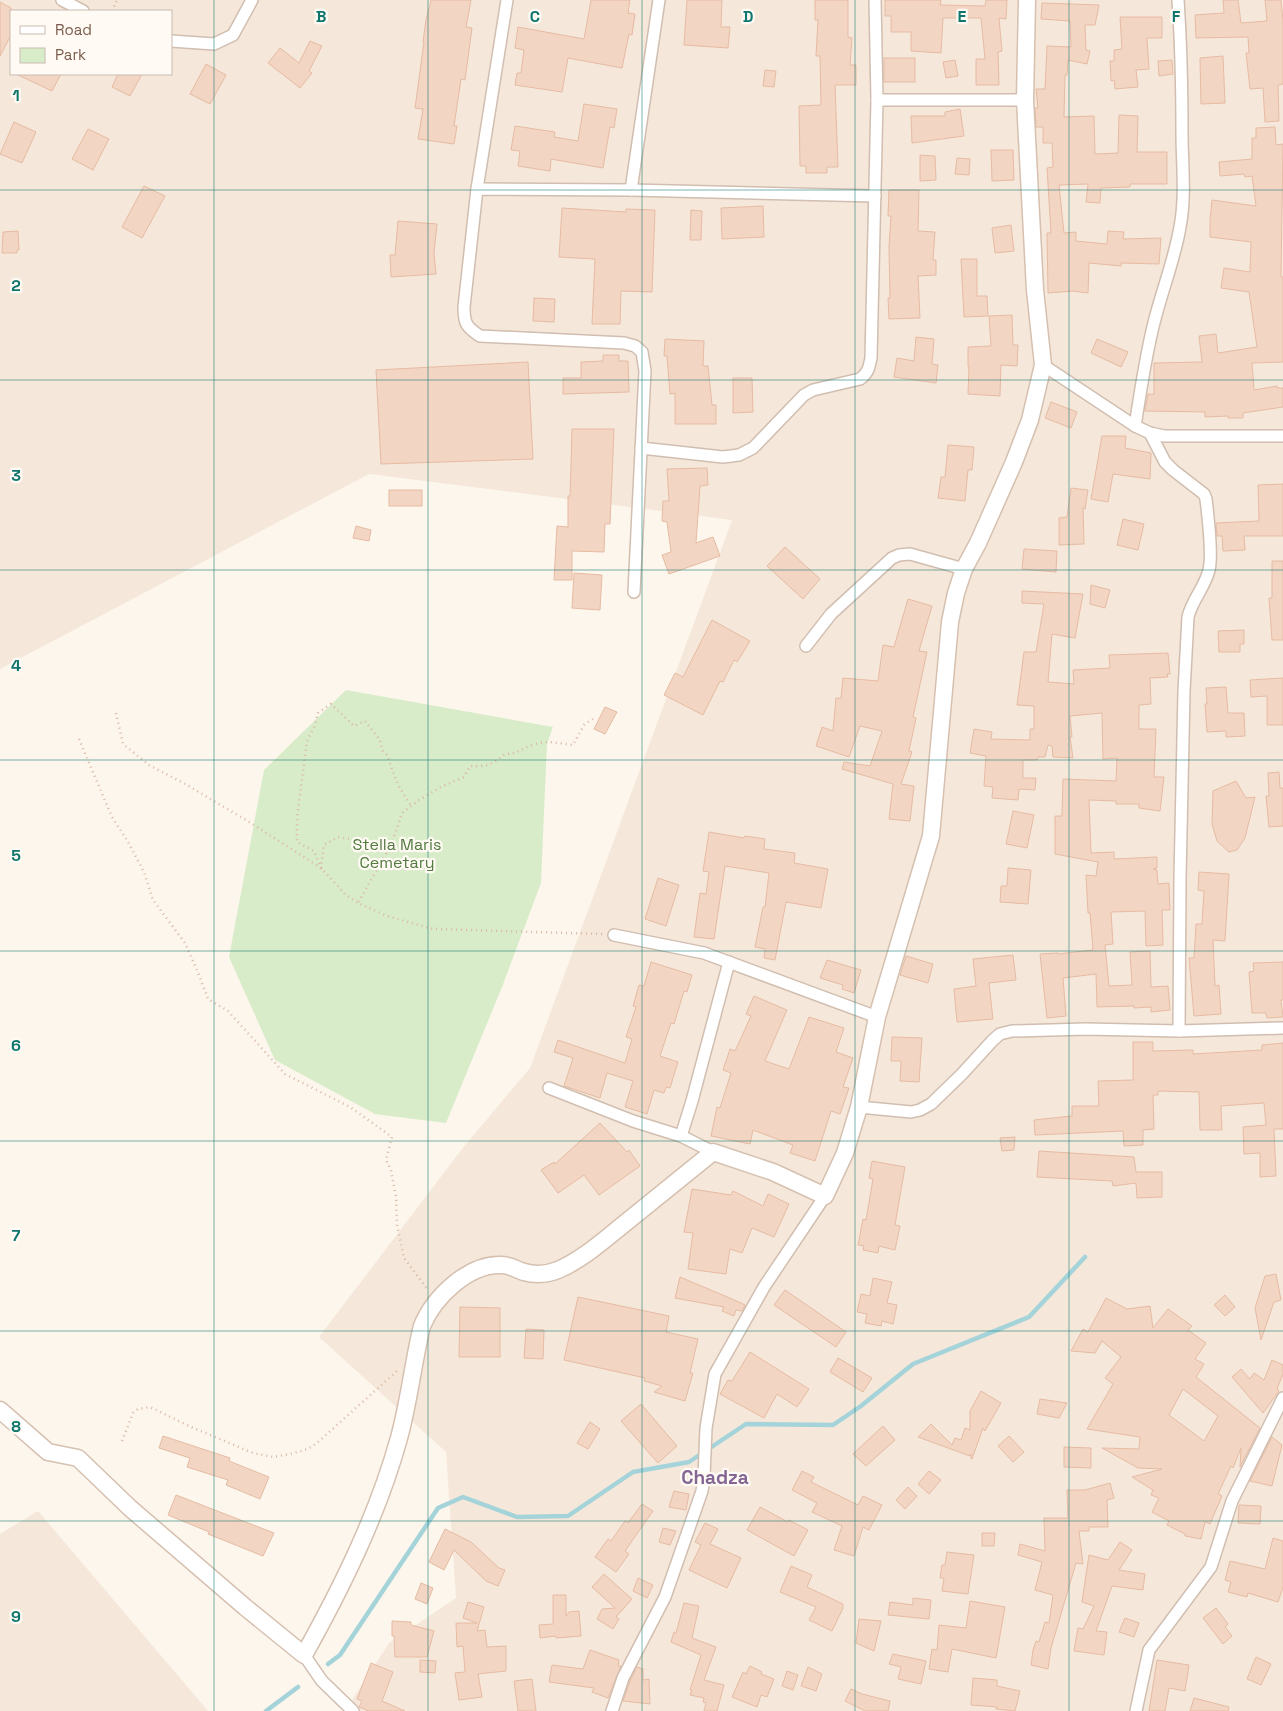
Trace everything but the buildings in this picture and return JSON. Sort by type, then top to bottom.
[{"type":"street","points":[[62,0],[81,10]]},
{"type":"street","points":[[172,41],[214,44],[233,35],[252,0]]},
{"type":"street","points":[[507,0],[477,189],[464,319],[468,328],[480,336],[624,344],[635,346],[642,352],[645,371],[634,592]]},
{"type":"street","points":[[631,190],[659,0]]},
{"type":"street","points":[[641,448],[723,457],[740,455],[753,448],[804,395],[813,390],[860,379],[869,369],[871,358],[875,196],[875,0]]},
{"type":"street","points":[[612,1711],[623,1678],[665,1597],[702,1491],[713,1381],[718,1367],[764,1287],[825,1196],[845,1153],[859,1107],[877,1017],[931,836],[952,610],[964,569],[978,543],[1014,462],[1030,420],[1043,366],[1035,290],[1025,100],[1027,0]]},
{"type":"street","points":[[1135,426],[1142,381],[1156,316],[1172,266],[1181,226],[1183,92],[1178,0]]},
{"type":"street","points":[[876,100],[1025,100]]},
{"type":"street","points":[[477,189],[631,190],[875,196]]},
{"type":"street","points":[[1043,366],[1135,426],[1150,433],[1164,436],[1283,436]]},
{"type":"street","points":[[1150,433],[1165,462],[1204,494],[1209,540],[1209,570],[1190,608],[1188,617],[1184,690],[1179,1030]]},
{"type":"street","points":[[806,646],[831,614],[892,558],[910,554],[964,569]]},
{"type":"street","points":[[614,934],[704,953],[877,1017]]},
{"type":"street","points":[[681,1136],[729,962]]},
{"type":"street","points":[[859,1107],[911,1112],[920,1110],[931,1104],[993,1040],[1000,1034],[1012,1031],[1283,1028]]},
{"type":"street","points":[[549,1088],[633,1121],[681,1136],[713,1152],[773,1172],[825,1196]]},
{"type":"street","points":[[304,1655],[330,1608],[373,1513],[399,1438],[415,1355],[427,1313],[456,1283],[474,1270],[485,1266],[504,1265],[525,1272],[540,1274],[558,1270],[592,1249],[713,1152]]},
{"type":"street","points":[[1136,1711],[1149,1650],[1211,1567],[1232,1501],[1283,1398]]},
{"type":"street","points":[[0,1410],[48,1452],[78,1458],[130,1508],[304,1655],[322,1680],[353,1711]]},
{"type":"path","points":[[320,868],[314,852],[297,842],[297,818],[307,741],[318,713],[331,704],[354,726],[365,721],[380,740],[382,750],[387,755],[398,785],[411,806]]},
{"type":"path","points":[[116,712],[123,744],[149,765],[246,820],[320,868],[345,894],[358,903],[387,916],[433,929],[554,934],[614,934]]},
{"type":"path","points":[[358,903],[387,851],[402,813],[441,787],[464,777],[470,766],[484,767],[497,761],[504,754],[513,754],[532,744],[552,742],[573,745],[584,725],[594,719]]},
{"type":"path","points":[[79,740],[112,817],[144,872],[153,900],[184,943],[208,999],[228,1011],[285,1074],[350,1107],[392,1137],[386,1160],[391,1170],[396,1197],[397,1225],[404,1258],[436,1302]]},
{"type":"path","points":[[320,868],[324,845],[338,837],[362,841],[387,851]]},
{"type":"path","points":[[122,1440],[133,1413],[138,1409],[150,1407],[188,1426],[253,1452],[273,1456],[308,1449],[325,1437],[415,1355]]},
{"type":"shaded area","points":[[0,0],[1283,0],[1283,1711],[345,1711],[389,1643],[456,1598],[446,1452],[319,1337],[462,1149],[530,1068],[732,520],[369,474],[0,669]]},
{"type":"shaded area","points":[[38,1511],[208,1711],[0,1711],[0,1534]]},
{"type":"green space","name":"Stella Maris Cemetary","points":[[346,690],[553,727],[547,744],[541,883],[502,987],[446,1123],[375,1114],[275,1060],[229,957],[264,770]]},
{"type":"waterway","points":[[328,1664],[340,1655],[438,1508],[463,1497],[517,1517],[568,1516],[633,1472],[689,1462],[746,1424],[833,1425],[861,1406],[913,1364],[1029,1317],[1085,1257]]},
{"type":"waterway","points":[[266,1711],[298,1687]]},
{"type":"district","name":"Chadza","points":[[715,1477]]}]
